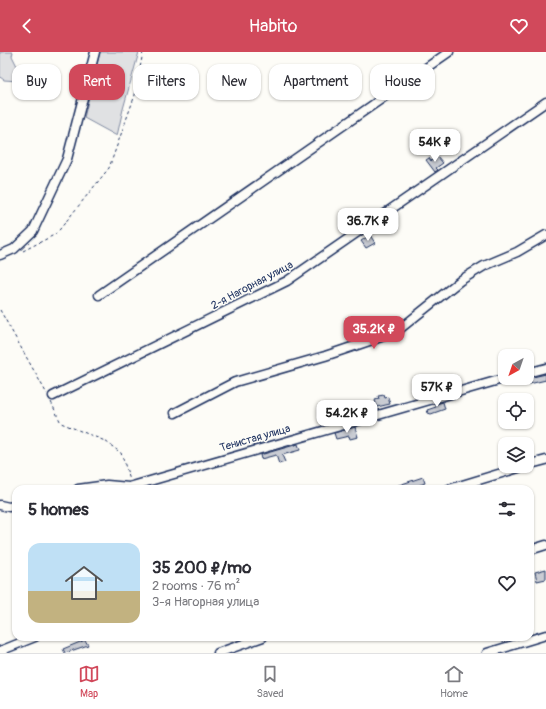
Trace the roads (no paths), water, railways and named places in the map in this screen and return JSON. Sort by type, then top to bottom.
[{"type":"street","points":[[0,255],[14,249],[33,232],[67,159],[95,52]]},
{"type":"street","points":[[99,296],[449,52]]},
{"type":"street","name":"2-я Нагорная улица","points":[[53,396],[287,281],[546,102]]},
{"type":"street","points":[[175,413],[235,382],[325,356],[396,332],[461,280],[484,266],[517,252],[546,235]]},
{"type":"street","points":[[534,371],[546,368]]},
{"type":"street","name":"Тенистая улица","points":[[136,485],[498,380]]},
{"type":"street","points":[[534,464],[546,460]]},
{"type":"street","points":[[462,485],[503,473]]},
{"type":"street","points":[[0,505],[12,506]]},
{"type":"street","points":[[534,549],[546,545]]},
{"type":"street","points":[[534,639],[546,635]]},
{"type":"street","points":[[0,651],[25,641]]},
{"type":"street","points":[[218,653],[252,641]]},
{"type":"street","points":[[487,653],[526,641]]}]
